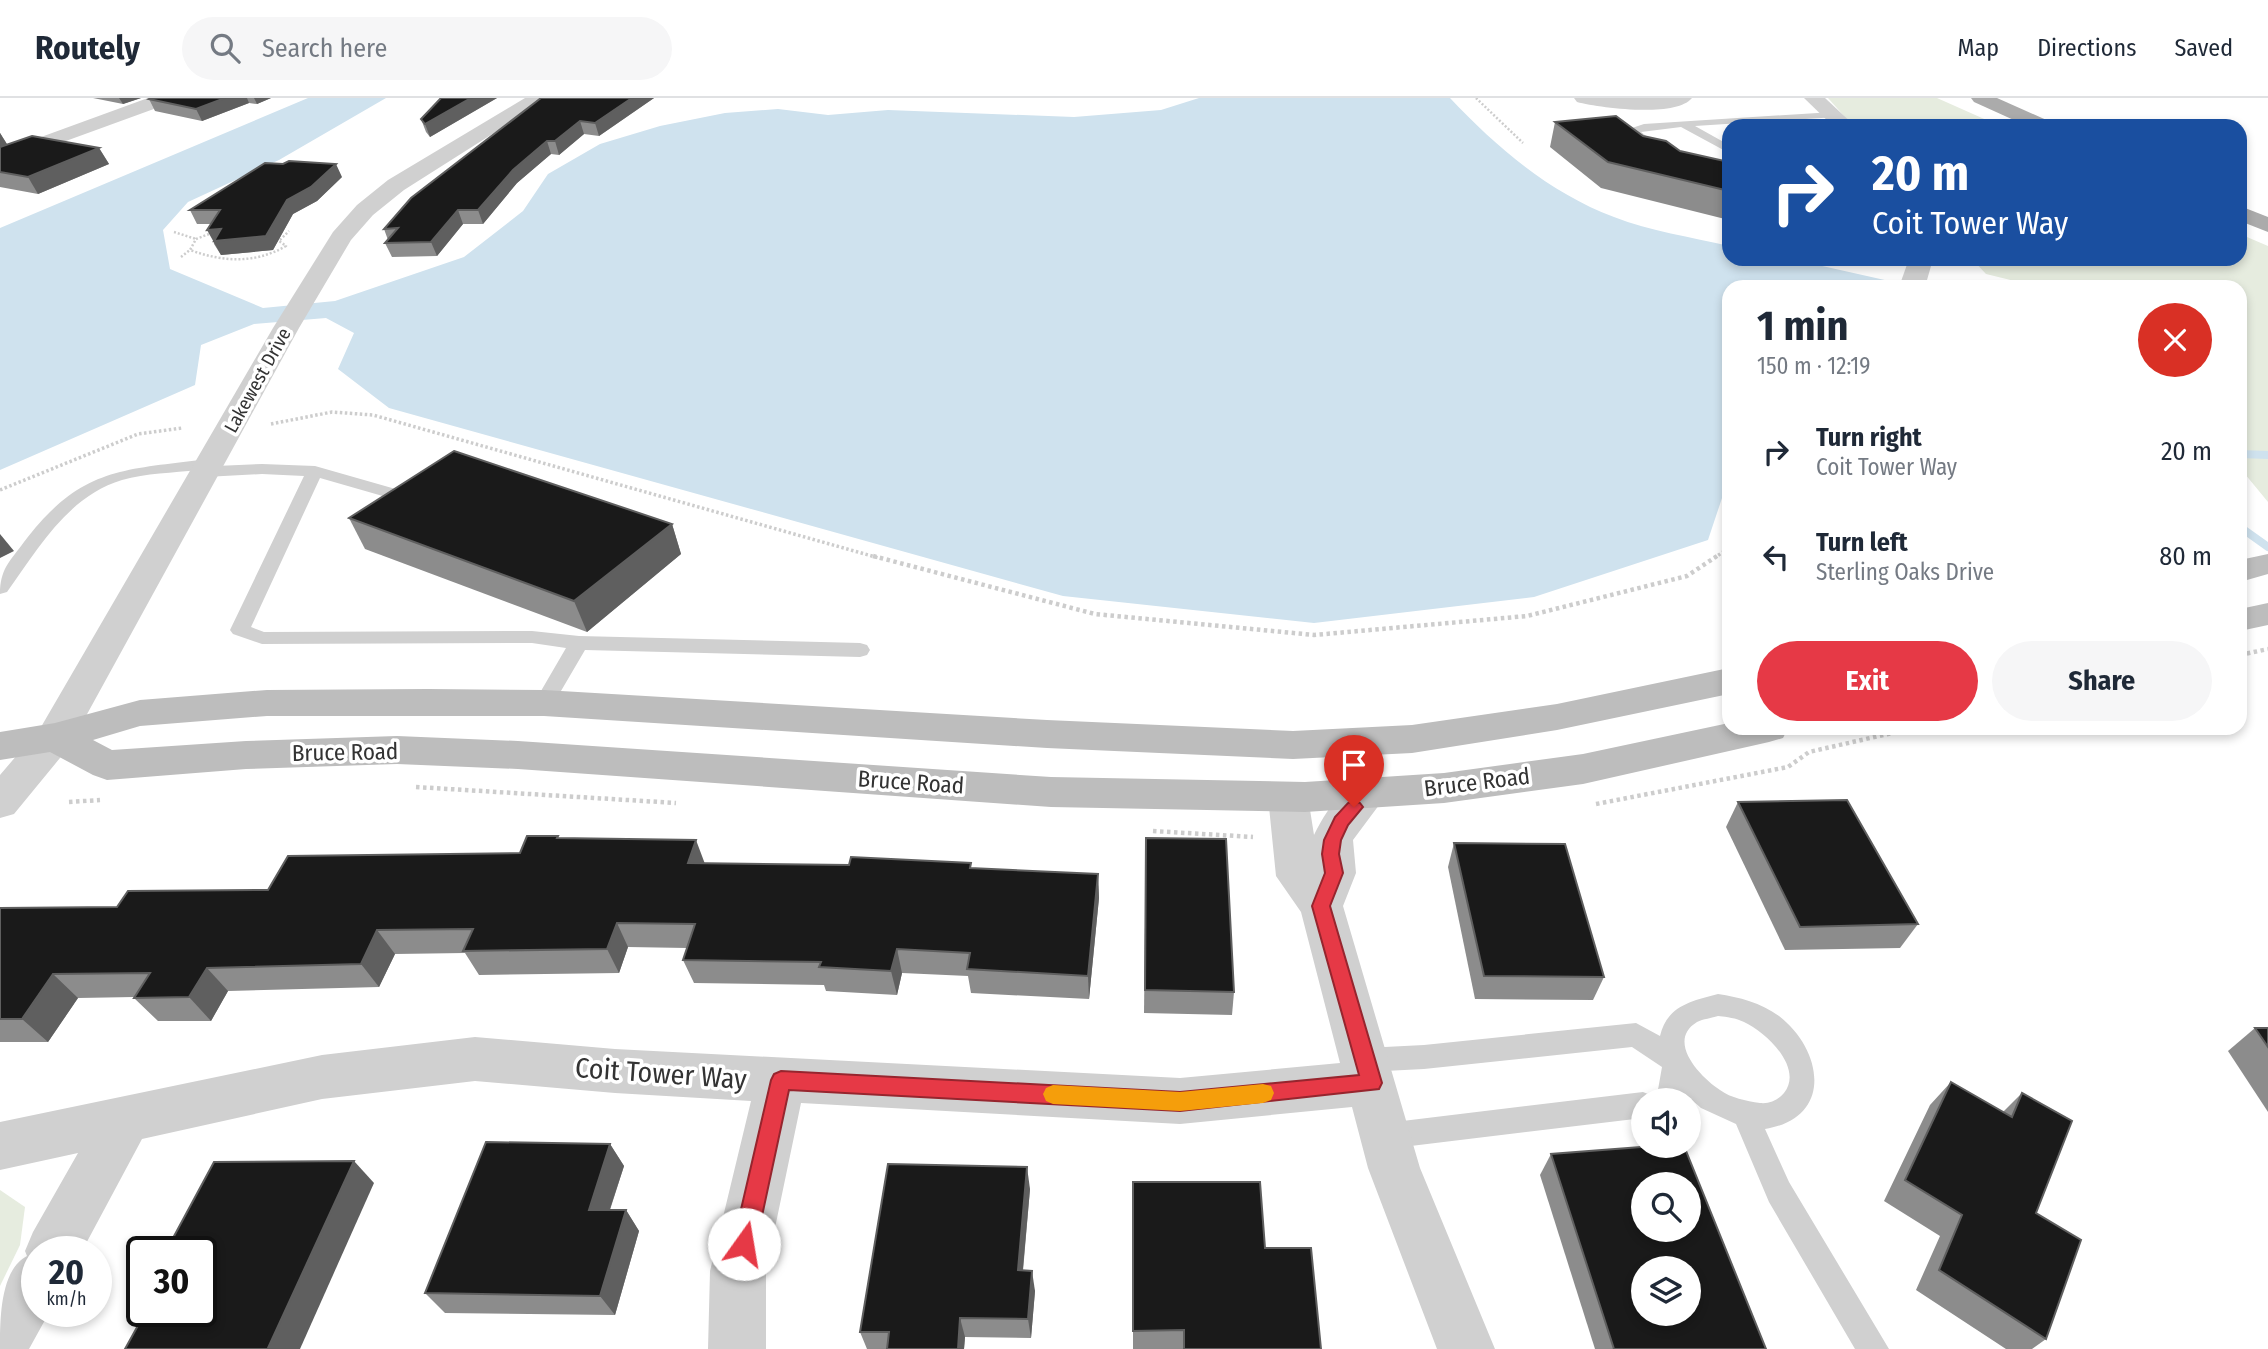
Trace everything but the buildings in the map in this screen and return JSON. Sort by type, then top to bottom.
[{"type":"main road","points":[[1981,98],[2028,119]]},
{"type":"main road","points":[[2247,216],[2268,225]]},
{"type":"main road","points":[[2247,568],[2268,564]]},
{"type":"main road","points":[[2247,618],[2268,614]]},
{"type":"main road","points":[[0,746],[55,737],[140,713],[267,703],[544,703],[1047,734],[1293,745],[1412,739],[1557,717],[1722,682]]},
{"type":"main road","points":[[1288,797],[1294,778],[1314,768],[1513,747],[1541,739],[1554,728],[1557,717]]},
{"type":"main road","name":"Bruce Road","points":[[55,737],[107,765],[246,755],[397,750],[531,756],[1051,792],[1288,797],[1444,788],[1583,769],[1737,735]]},
{"type":"street","points":[[0,159],[166,98]]},
{"type":"street","name":"Lakewest Drive","points":[[0,803],[55,737],[286,328],[341,237],[365,210],[406,178],[539,98]]},
{"type":"street","points":[[1584,98],[1614,103],[1674,102],[1682,98]]},
{"type":"street","points":[[1814,98],[1837,119]]},
{"type":"street","points":[[1321,906],[1334,873],[1332,840],[1341,822],[1368,793]]},
{"type":"street","points":[[1288,797],[1298,876],[1321,906],[1394,1168],[1466,1349]]},
{"type":"street","name":"Coit Tower Way","points":[[0,1146],[322,1077],[475,1059],[615,1071],[1180,1101],[1368,1071]]},
{"type":"street","points":[[737,1349],[738,1271],[781,1080]]},
{"type":"street","points":[[60,1236],[125,1120]]},
{"type":"street","points":[[0,1345],[21,1308]]},
{"type":"lane","points":[[1662,153],[1635,135],[1636,130],[1644,127],[1722,121]]},
{"type":"lane","points":[[1683,124],[1722,146]]},
{"type":"lane","points":[[0,589],[58,513],[81,493],[119,476],[207,468],[315,471],[415,500]]},
{"type":"lane","points":[[315,471],[240,629],[261,638],[532,637],[579,643],[860,650]]},
{"type":"lane","points":[[544,703],[579,643]]},
{"type":"lane","points":[[1718,1005],[1739,1008],[1759,1017],[1778,1031],[1792,1047],[1801,1065],[1803,1083],[1797,1099],[1784,1110],[1767,1116],[1746,1116],[1723,1109],[1703,1097],[1687,1080],[1676,1062],[1672,1044],[1675,1028],[1684,1015],[1699,1007],[1718,1005]]},
{"type":"lane","points":[[1368,1071],[1424,1057],[1636,1035],[1676,1062]]},
{"type":"lane","points":[[1672,1088],[1676,1062]]},
{"type":"lane","points":[[1386,1136],[1631,1106]]},
{"type":"lane","points":[[1746,1116],[1779,1192],[1873,1349]]},
{"type":"path","points":[[1476,98],[1522,143]]},
{"type":"path","points":[[190,250],[218,259],[256,259],[286,246],[279,241],[289,231]]},
{"type":"path","points":[[174,232],[195,239],[209,234]]},
{"type":"path","points":[[181,257],[190,250],[195,239]]},
{"type":"path","points":[[271,425],[332,412],[373,415],[747,522],[1042,602],[1095,614],[1314,635],[1527,616],[1687,576],[1722,553]]},
{"type":"path","points":[[0,490],[138,435],[182,428]]},
{"type":"path","points":[[2247,654],[2268,649]]},
{"type":"path","points":[[404,786],[680,803]]},
{"type":"path","points":[[69,802],[109,799]]},
{"type":"path","points":[[1149,831],[1245,837]]},
{"type":"shaded area","points":[[1828,98],[1937,98],[1984,119],[1847,119]]},
{"type":"shaded area","points":[[2247,237],[2268,246],[2268,502],[2247,476],[2247,280],[2010,280],[1986,274],[1979,266],[2247,266]]},
{"type":"shaded area","points":[[0,1190],[25,1207],[20,1245],[0,1286]]},
{"type":"water","points":[[308,98],[386,98],[279,160],[188,202],[163,230],[170,269],[263,308],[335,301],[464,257],[523,211],[548,174],[600,144],[660,126],[725,113],[778,109],[828,115],[888,110],[1074,117],[1161,110],[1199,98],[1450,98],[1505,151],[1546,182],[1590,207],[1628,222],[1722,244],[1722,266],[1822,266],[1885,280],[1722,280],[1722,498],[1708,540],[1534,597],[1314,623],[1063,596],[389,408],[338,369],[354,333],[326,318],[254,324],[201,345],[195,385],[0,470],[0,228]]},
{"type":"waterway","points":[[2247,454],[2268,455]]},
{"type":"waterway","points":[[2247,532],[2268,547]]},
{"type":"slow traffic","points":[[1053,1094],[1180,1101],[1263,1093]]},
{"type":"route","points":[[744,1244],[781,1080],[1180,1101],[1371,1083],[1321,906],[1334,873],[1332,840],[1341,822],[1354,807]]}]
